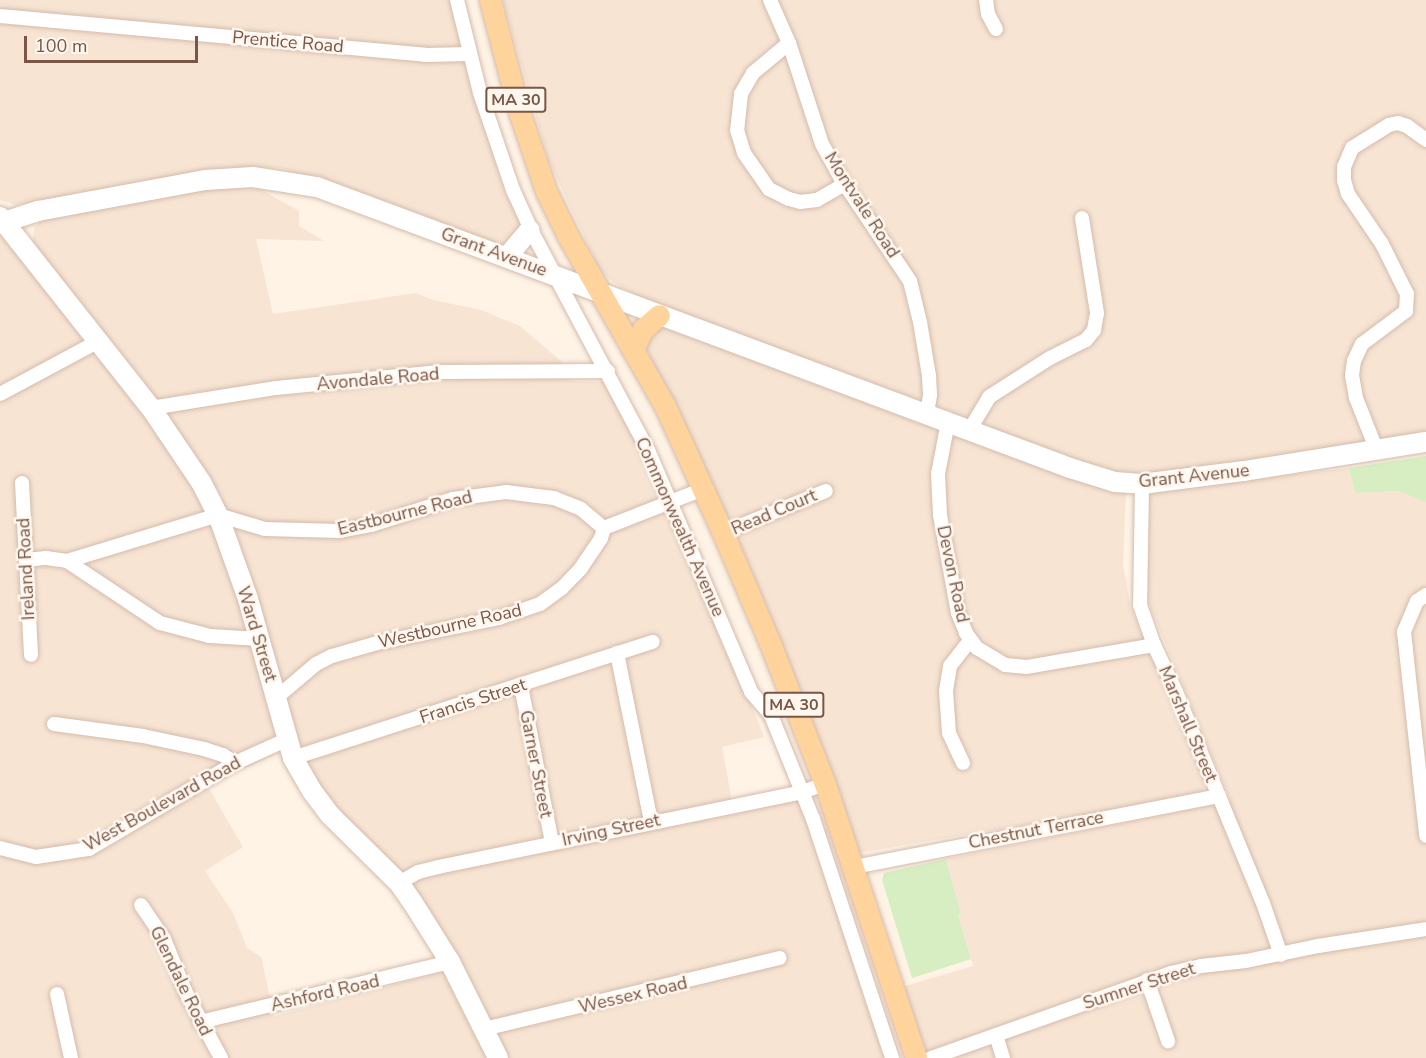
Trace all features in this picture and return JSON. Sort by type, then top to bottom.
[{"type":"main road","name":"Commonwealth Avenue","points":[[490,0],[539,172],[568,236],[671,419],[723,533],[825,784],[916,1058]]},
{"type":"main road","points":[[633,350],[643,329],[659,315]]},
{"type":"street","name":"Commonwealth Avenue","points":[[457,0],[469,54],[497,151],[530,230],[608,371],[672,503],[751,692],[771,715],[802,792],[892,1058]]},
{"type":"street","name":"Montvale Road","points":[[770,0],[789,43],[812,118],[826,152],[910,281],[929,376],[927,414]]},
{"type":"street","points":[[986,0],[988,14],[996,29]]},
{"type":"street","name":"Prentice Road","points":[[0,16],[425,55],[469,54]]},
{"type":"street","points":[[789,43],[753,73],[741,94],[737,130],[744,153],[769,189],[789,199],[800,202],[817,200],[845,183]]},
{"type":"street","points":[[1377,451],[1356,398],[1352,375],[1354,361],[1362,344],[1406,311],[1407,294],[1382,244],[1348,194],[1344,180],[1344,167],[1352,148],[1389,125],[1398,123],[1407,126],[1426,140]]},
{"type":"street","name":"Grant Avenue","points":[[2,220],[177,184],[253,177],[317,187],[1070,468],[1115,482],[1142,484],[1426,442]]},
{"type":"street","points":[[970,429],[989,397],[1050,358],[1086,340],[1094,330],[1097,313],[1082,218]]},
{"type":"street","name":"Ward Street","points":[[2,220],[99,341],[178,445],[218,514],[260,639],[290,749],[312,791],[330,815],[399,883],[428,923],[498,1058]]},
{"type":"street","points":[[507,257],[530,230]]},
{"type":"street","points":[[0,393],[99,341]]},
{"type":"street","name":"Avondale Road","points":[[151,408],[276,388],[439,372],[608,371]]},
{"type":"street","name":"Devon Road","points":[[948,422],[938,474],[940,515],[958,613],[970,640],[995,660],[1017,667],[1038,666],[1154,645]]},
{"type":"street","name":"Ireland Road","points":[[22,483],[31,655]]},
{"type":"street","name":"Marshall Street","points":[[1142,484],[1140,605],[1154,645],[1219,796],[1281,954]]},
{"type":"street","points":[[604,528],[703,489]]},
{"type":"street","name":"Read Court","points":[[723,533],[826,490]]},
{"type":"street","name":"Eastbourne Road","points":[[218,514],[265,530],[340,531],[371,525],[453,499],[513,492],[554,498],[581,509],[604,528]]},
{"type":"street","points":[[26,560],[46,558],[67,561],[218,514]]},
{"type":"street","name":"Westbourne Road","points":[[276,698],[316,664],[332,656],[377,643],[499,618],[540,604],[562,588],[577,573],[601,538],[604,528]]},
{"type":"street","points":[[67,561],[160,623],[210,636],[260,639]]},
{"type":"street","points":[[1426,595],[1417,601],[1404,632],[1426,836]]},
{"type":"street","points":[[963,763],[949,733],[946,691],[953,660],[970,640]]},
{"type":"street","name":"Francis Street","points":[[290,749],[521,686],[653,642]]},
{"type":"street","points":[[617,653],[651,822]]},
{"type":"street","name":"Garner Street","points":[[521,686],[552,843]]},
{"type":"street","points":[[771,715],[794,705]]},
{"type":"street","points":[[54,724],[143,736],[194,746],[223,754],[235,763]]},
{"type":"street","name":"West Boulevard Road","points":[[0,848],[36,857],[89,849],[235,763],[290,749]]},
{"type":"street","name":"Irving Street","points":[[399,883],[423,871],[802,792],[825,784]]},
{"type":"street","name":"Chestnut Terrace","points":[[854,867],[1219,796]]},
{"type":"street","name":"Glendale Road","points":[[141,905],[164,939],[200,1022],[221,1058]]},
{"type":"street","name":"Sumner Street","points":[[931,1058],[1148,980],[1201,966],[1426,929]]},
{"type":"street","name":"Wessex Road","points":[[484,1029],[780,958]]},
{"type":"street","name":"Ashford Road","points":[[200,1022],[450,962]]},
{"type":"street","points":[[1148,980],[1168,1041]]},
{"type":"street","points":[[57,994],[71,1058]]},
{"type":"street","points":[[996,1035],[1003,1058]]},
{"type":"shaded area","points":[[0,0],[450,0],[471,81],[504,190],[524,229],[514,246],[503,246],[378,200],[280,168],[203,172],[16,205],[0,200]]},
{"type":"shaded area","points":[[503,0],[1426,0],[1426,435],[1131,478],[1107,475],[946,410],[648,301],[617,285],[602,273],[574,215],[548,159]]},
{"type":"shaded area","points":[[224,187],[260,189],[299,211],[299,226],[324,241],[256,239],[273,314],[416,293],[433,300],[481,310],[520,326],[562,362],[572,381],[607,382],[676,516],[764,737],[722,747],[734,812],[800,799],[812,826],[811,837],[887,1058],[505,1058],[498,1039],[313,778],[295,744],[221,495],[146,384],[32,243],[35,226],[46,217]]},
{"type":"shaded area","points":[[0,229],[75,320],[180,463],[218,535],[232,575],[282,750],[208,787],[243,847],[205,871],[233,913],[247,948],[261,957],[274,1016],[443,972],[453,980],[489,1058],[0,1058]]},
{"type":"shaded area","points":[[659,323],[1126,492],[1123,565],[1131,609],[1204,778],[1204,790],[1196,796],[858,853],[759,588],[705,469],[643,342]]},
{"type":"shaded area","points":[[1349,468],[1355,493],[1399,491],[1426,501],[1426,1058],[925,1058],[902,987],[973,966],[958,915],[961,914],[946,859],[1231,801],[1146,597],[1143,507],[1152,491]]},
{"type":"green space","points":[[1426,456],[1426,502],[1399,491],[1355,493],[1349,468]]},
{"type":"green space","points":[[946,859],[961,914],[958,915],[971,959],[912,978],[882,880],[884,873]]}]
